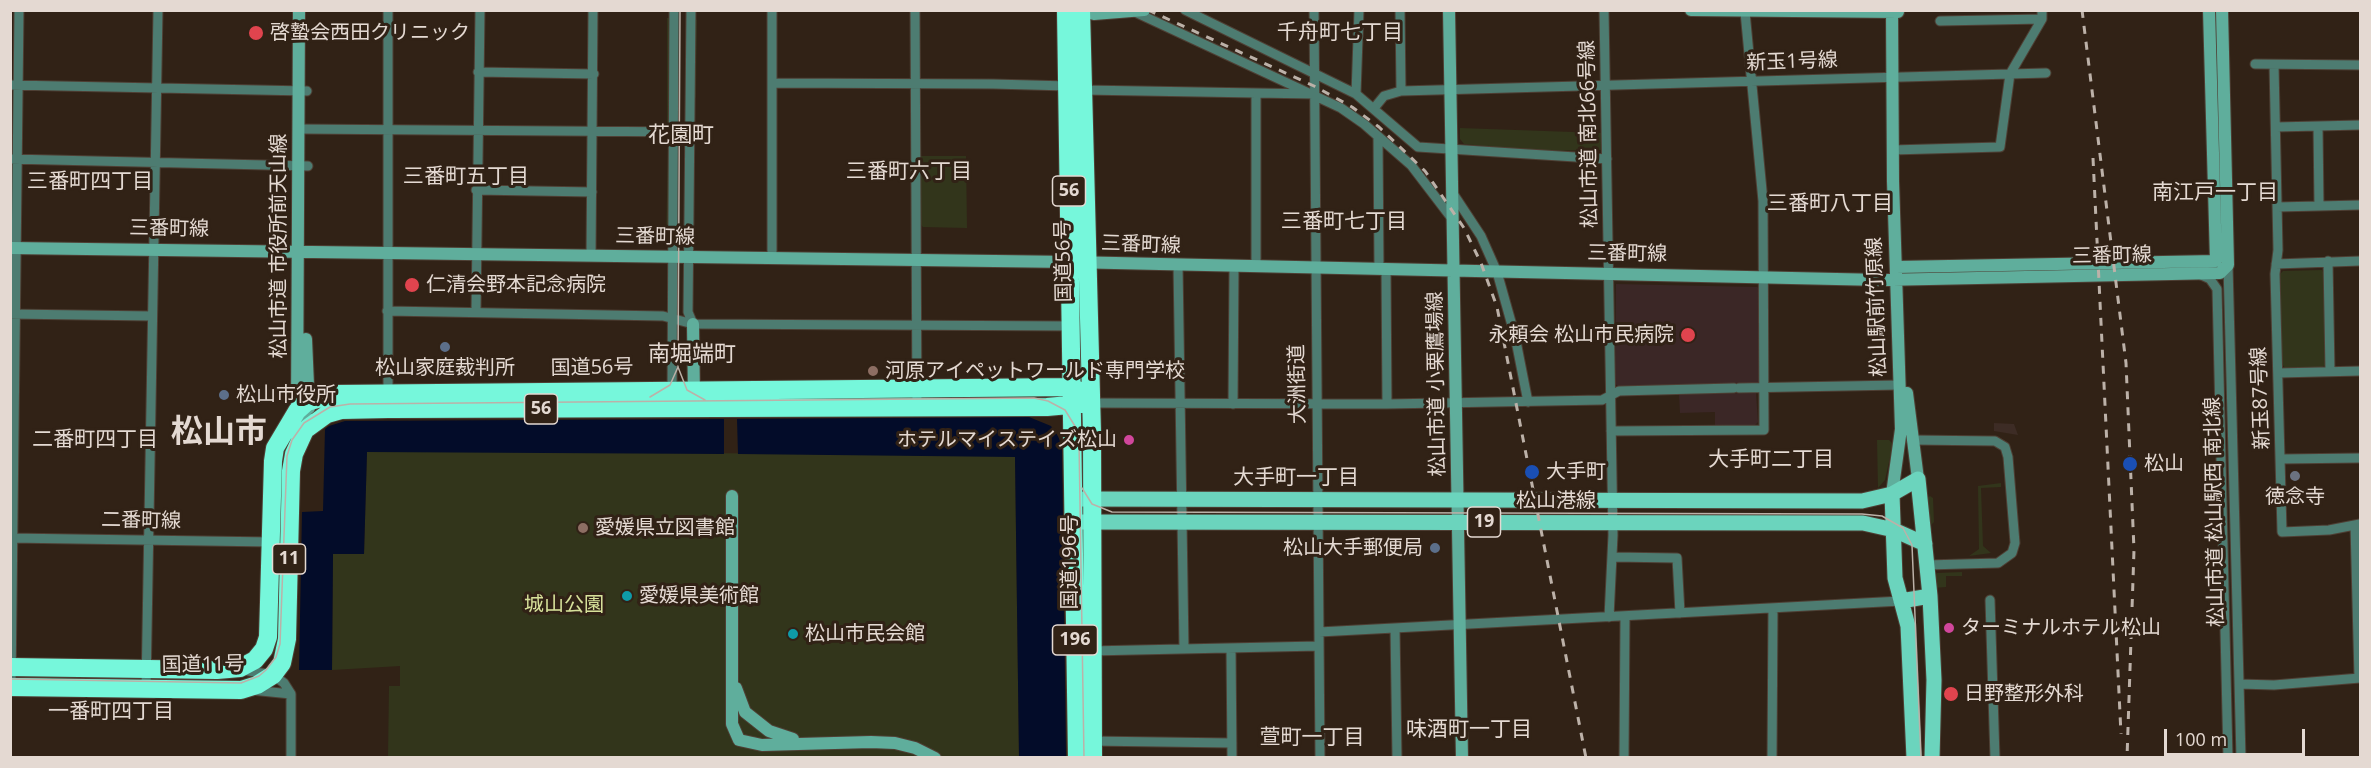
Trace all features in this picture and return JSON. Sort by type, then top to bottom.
[{"type":"highway","name":"国道56号","points":[[1066,10],[1076,88]]},
{"type":"highway","name":"国道56号","points":[[1080,11],[1076,88],[1079,262],[1092,403]]},
{"type":"highway","name":"国道56号","points":[[1072,396],[1072,326],[1079,262]]},
{"type":"highway","name":"国道56号","points":[[313,422],[341,410],[388,400],[672,390],[917,388],[1072,396]]},
{"type":"highway","points":[[1072,396],[1084,393],[1092,403]]},
{"type":"highway","name":"国道56号","points":[[302,406],[334,394],[388,400],[671,409],[1047,407],[1072,396]]},
{"type":"highway","name":"国道196号","points":[[1072,396],[1073,522],[1084,651]]},
{"type":"highway","name":"国道196号","points":[[1085,749],[1084,651],[1092,522],[1092,403]]},
{"type":"highway","name":"国道11号","points":[[11,667],[234,669],[255,660],[266,643],[273,461],[281,434],[302,406]]},
{"type":"highway","points":[[1047,407],[1064,419],[1072,434]]},
{"type":"highway","name":"国道11号","points":[[11,687],[241,690],[257,685],[273,675],[282,663],[287,639],[291,471],[298,439],[313,422]]},
{"type":"main road","name":"松山港線","points":[[1072,499],[1862,501],[1892,494],[1918,479]]},
{"type":"main road","points":[[1918,479],[1930,596],[1934,681],[1932,758]]},
{"type":"main road","points":[[1892,494],[1895,578],[1908,626],[1914,758]]},
{"type":"main road","name":"松山港線","points":[[1073,522],[1863,523],[1894,530],[1925,544]]},
{"type":"main road","points":[[1894,530],[1927,565]]},
{"type":"main road","points":[[1901,601],[1930,596]]},
{"type":"street","points":[[11,687],[13,160],[14,85],[19,10]]},
{"type":"street","points":[[146,688],[158,10]]},
{"type":"street","points":[[285,10],[308,10]]},
{"type":"street","name":"松山市道 市役所前天山線","points":[[303,92],[308,10]]},
{"type":"street","points":[[388,10],[388,400]]},
{"type":"street","points":[[476,311],[480,10]]},
{"type":"street","points":[[591,255],[593,10]]},
{"type":"street","points":[[671,409],[668,133],[674,10]]},
{"type":"street","points":[[691,10],[690,132],[694,258],[688,312],[693,324],[694,408]]},
{"type":"street","points":[[772,10],[772,258]]},
{"type":"street","points":[[915,10],[917,407]]},
{"type":"street","points":[[1185,10],[1356,94],[1375,107],[1418,147],[1452,147],[1607,159]]},
{"type":"street","name":"大洲街道","points":[[1314,10],[1320,758]]},
{"type":"street","points":[[1356,94],[1359,10]]},
{"type":"street","points":[[1375,107],[1384,96],[1401,91],[1400,10]]},
{"type":"street","name":"松山市道 小栗鷹場線","points":[[1449,10],[1460,522],[1462,758]]},
{"type":"street","name":"松山市道 南北66号線","points":[[1604,10],[1613,557],[1609,617]]},
{"type":"street","points":[[1690,10],[1896,11]]},
{"type":"street","points":[[2210,10],[2216,267],[2223,272],[2228,265]]},
{"type":"street","name":"松山市道 松山駅西 南北線","points":[[2222,10],[2241,758]]},
{"type":"street","name":"松山市道 市役所前天山線","points":[[299,11],[304,129],[302,406]]},
{"type":"street","points":[[1080,11],[1141,12],[1341,108],[1411,165],[1453,220]]},
{"type":"street","points":[[1611,431],[1764,430],[1766,387],[1763,201],[1745,11]]},
{"type":"street","name":"松山駅前竹原線","points":[[1892,494],[1901,429],[1903,385],[1896,150],[1896,11]]},
{"type":"street","points":[[1940,21],[2042,15]]},
{"type":"street","points":[[1896,150],[2000,147],[2010,74],[2042,15]]},
{"type":"street","points":[[2255,64],[2361,65]]},
{"type":"street","name":"新玉87号線","points":[[2274,65],[2282,532],[2329,530],[2358,524]]},
{"type":"street","points":[[478,72],[594,74]]},
{"type":"street","name":"新玉1号線","points":[[1401,91],[2046,73]]},
{"type":"street","points":[[772,83],[1076,88],[1256,95],[1314,94]]},
{"type":"street","points":[[14,85],[303,92]]},
{"type":"street","points":[[1256,95],[1256,267]]},
{"type":"street","points":[[2276,128],[2361,125]]},
{"type":"street","points":[[2318,126],[2319,206]]},
{"type":"street","points":[[304,129],[690,132]]},
{"type":"street","points":[[1378,136],[1387,404]]},
{"type":"street","points":[[13,160],[304,166]]},
{"type":"street","points":[[476,190],[592,192]]},
{"type":"street","points":[[1452,192],[1481,236],[1497,272],[1515,336],[1528,402]]},
{"type":"street","points":[[2277,207],[2361,205]]},
{"type":"street","name":"三番町線","points":[[13,248],[1079,262],[1234,267],[1763,276],[2216,267]]},
{"type":"street","points":[[2328,261],[2330,371]]},
{"type":"street","points":[[2276,264],[2361,261]]},
{"type":"street","points":[[1178,265],[1178,404],[1184,649]]},
{"type":"street","points":[[1233,404],[1234,267]]},
{"type":"street","name":"三番町線","points":[[1900,273],[2198,274],[2216,267]]},
{"type":"street","name":"松山市道 松山駅西 南北線","points":[[2198,274],[2210,279],[2217,289],[2228,758]]},
{"type":"street","points":[[387,312],[476,311],[663,316],[693,324],[1072,326]]},
{"type":"street","points":[[13,314],[152,316]]},
{"type":"street","points":[[2278,373],[2361,370]]},
{"type":"street","points":[[1092,403],[1528,402],[1602,400],[1619,391],[1903,385]]},
{"type":"street","name":"松山駅前竹原線","points":[[1903,385],[1918,479]]},
{"type":"street","points":[[302,406],[313,422]]},
{"type":"street","points":[[1892,494],[1913,440],[1995,441],[2005,447],[2008,457],[2015,543],[2012,553],[1998,563],[1927,565]]},
{"type":"street","points":[[2281,459],[2361,458]]},
{"type":"street","points":[[732,496],[732,724],[739,740],[750,744],[895,743],[915,748],[935,758]]},
{"type":"street","points":[[2239,684],[2274,685],[2313,680],[2360,678],[2358,524]]},
{"type":"street","name":"二番町線","points":[[12,538],[271,542]]},
{"type":"street","points":[[1613,557],[1677,558],[1680,613]]},
{"type":"street","points":[[1990,600],[1995,758]]},
{"type":"street","points":[[1318,632],[1901,601]]},
{"type":"street","points":[[1772,758],[1773,608]]},
{"type":"street","points":[[1624,758],[1625,616]]},
{"type":"street","points":[[1395,628],[1397,758]]},
{"type":"street","points":[[266,643],[267,659],[273,675]]},
{"type":"street","points":[[1084,651],[1319,646]]},
{"type":"street","points":[[1231,648],[1232,758]]},
{"type":"street","points":[[234,669],[273,675],[284,683],[291,694],[291,758]]},
{"type":"street","points":[[733,678],[745,712],[769,731],[784,738],[812,742]]},
{"type":"street","points":[[241,690],[291,694]]},
{"type":"street","points":[[732,724],[735,716],[745,712]]},
{"type":"street","points":[[1085,749],[1232,743]]},
{"type":"shaded area","name":"永頼会 松山市民病院","points":[[1616,284],[1757,287],[1760,289],[1762,381],[1759,384],[1618,386],[1615,384]]},
{"type":"shaded area","name":"永頼会 松山市民病院","points":[[1756,393],[1758,422],[1755,425],[1715,426],[1715,412],[1680,413],[1679,394]]},
{"type":"shaded area","points":[[1994,423],[2014,424],[2018,435],[1994,431]]},
{"type":"green space","points":[[667,18],[670,18],[668,124],[667,123]]},
{"type":"green space","points":[[695,19],[697,20],[696,98],[694,97]]},
{"type":"green space","points":[[1460,128],[1601,133],[1601,150],[1533,151],[1464,144],[1460,139]]},
{"type":"green space","points":[[669,147],[668,242],[666,240]]},
{"type":"green space","points":[[920,156],[966,156],[967,228],[923,227],[920,224]]},
{"type":"green space","points":[[2322,270],[2324,274],[2326,364],[2323,367],[2285,368],[2282,364],[2280,274],[2283,271]]},
{"type":"green space","points":[[1877,440],[1889,440],[1893,444],[1885,480],[1878,488]]},
{"type":"green space","name":"城山公園","points":[[367,452],[1015,456],[1019,757],[388,757],[389,686],[400,686],[400,666],[332,670],[333,553],[364,554]]},
{"type":"green space","points":[[2001,483],[2001,487],[1981,488],[1983,546],[1991,553],[1969,556],[1979,549],[1978,486]]},
{"type":"green space","points":[[1930,496],[1933,498],[1934,522],[1931,525],[1927,498]]},
{"type":"green space","points":[[1962,572],[1962,576],[1946,576],[1946,587],[1933,588],[1933,578],[1937,573]]},
{"type":"water","points":[[1029,417],[1051,426],[1062,447],[1066,757],[1019,757],[1015,457],[738,454],[737,419]]},
{"type":"water","points":[[724,419],[724,454],[367,452],[364,554],[333,554],[332,670],[299,670],[302,512],[323,511],[325,429],[329,426],[345,421]]},
{"type":"tram line","points":[[680,10],[678,367],[687,390],[705,400]]},
{"type":"tram line","points":[[650,397],[670,385],[678,367]]},
{"type":"tram line","points":[[10,679],[241,683],[259,676],[276,657],[280,644],[287,456],[292,440],[304,423],[330,407],[350,404],[1034,398],[1048,401],[1065,410],[1078,431],[1084,758]]},
{"type":"tram line","points":[[1082,488],[1092,504],[1112,512],[1862,514],[1882,516],[1903,528],[1912,545],[1921,758]]},
{"type":"railway","points":[[1148,10],[1314,86],[1352,107],[1379,127],[1425,171],[1464,228],[1481,263],[1497,307],[1586,758]]},
{"type":"railway","points":[[2082,10],[2126,363],[2134,550],[2127,758]]},
{"type":"railway","points":[[2093,158],[2121,734]]},
{"type":"place","name":"啓蟄会西田クリニック","points":[[256,33]]},
{"type":"place","name":"仁清会野本記念病院","points":[[412,285]]},
{"type":"place","name":"永頼会 松山市民病院","points":[[1688,335]]},
{"type":"place","name":"松山家庭裁判所","points":[[445,347]]},
{"type":"place","name":"河原アイペットワールド専門学校","points":[[873,371]]},
{"type":"place","name":"松山市役所","points":[[224,395]]},
{"type":"place","name":"ホテルマイステイズ松山","points":[[1129,440]]},
{"type":"place","name":"松山","points":[[2130,464]]},
{"type":"place","name":"大手町","points":[[1532,472]]},
{"type":"place","name":"徳念寺","points":[[2295,476]]},
{"type":"place","name":"愛媛県立図書館","points":[[583,528]]},
{"type":"place","name":"松山大手郵便局","points":[[1435,548]]},
{"type":"place","name":"愛媛県美術館","points":[[627,596]]},
{"type":"place","name":"ターミナルホテル松山","points":[[1949,628]]},
{"type":"place","name":"松山市民会館","points":[[793,634]]},
{"type":"place","name":"日野整形外科","points":[[1951,694]]},
{"type":"district","name":"千舟町七丁目","points":[[1340,33]]},
{"type":"district","name":"花園町","points":[[681,136]]},
{"type":"district","name":"三番町六丁目","points":[[909,172]]},
{"type":"district","name":"三番町五丁目","points":[[466,177]]},
{"type":"district","name":"三番町四丁目","points":[[90,182]]},
{"type":"district","name":"南江戸一丁目","points":[[2215,193]]},
{"type":"district","name":"三番町八丁目","points":[[1830,204]]},
{"type":"district","name":"三番町七丁目","points":[[1344,222]]},
{"type":"district","name":"南堀端町","points":[[692,355]]},
{"type":"district","name":"松山市","points":[[219,433]]},
{"type":"district","name":"二番町四丁目","points":[[95,440]]},
{"type":"district","name":"大手町二丁目","points":[[1771,460]]},
{"type":"district","name":"大手町一丁目","points":[[1296,478]]},
{"type":"district","name":"一番町四丁目","points":[[111,712]]},
{"type":"district","name":"味酒町一丁目","points":[[1469,730]]},
{"type":"district","name":"萱町一丁目","points":[[1312,738]]}]
